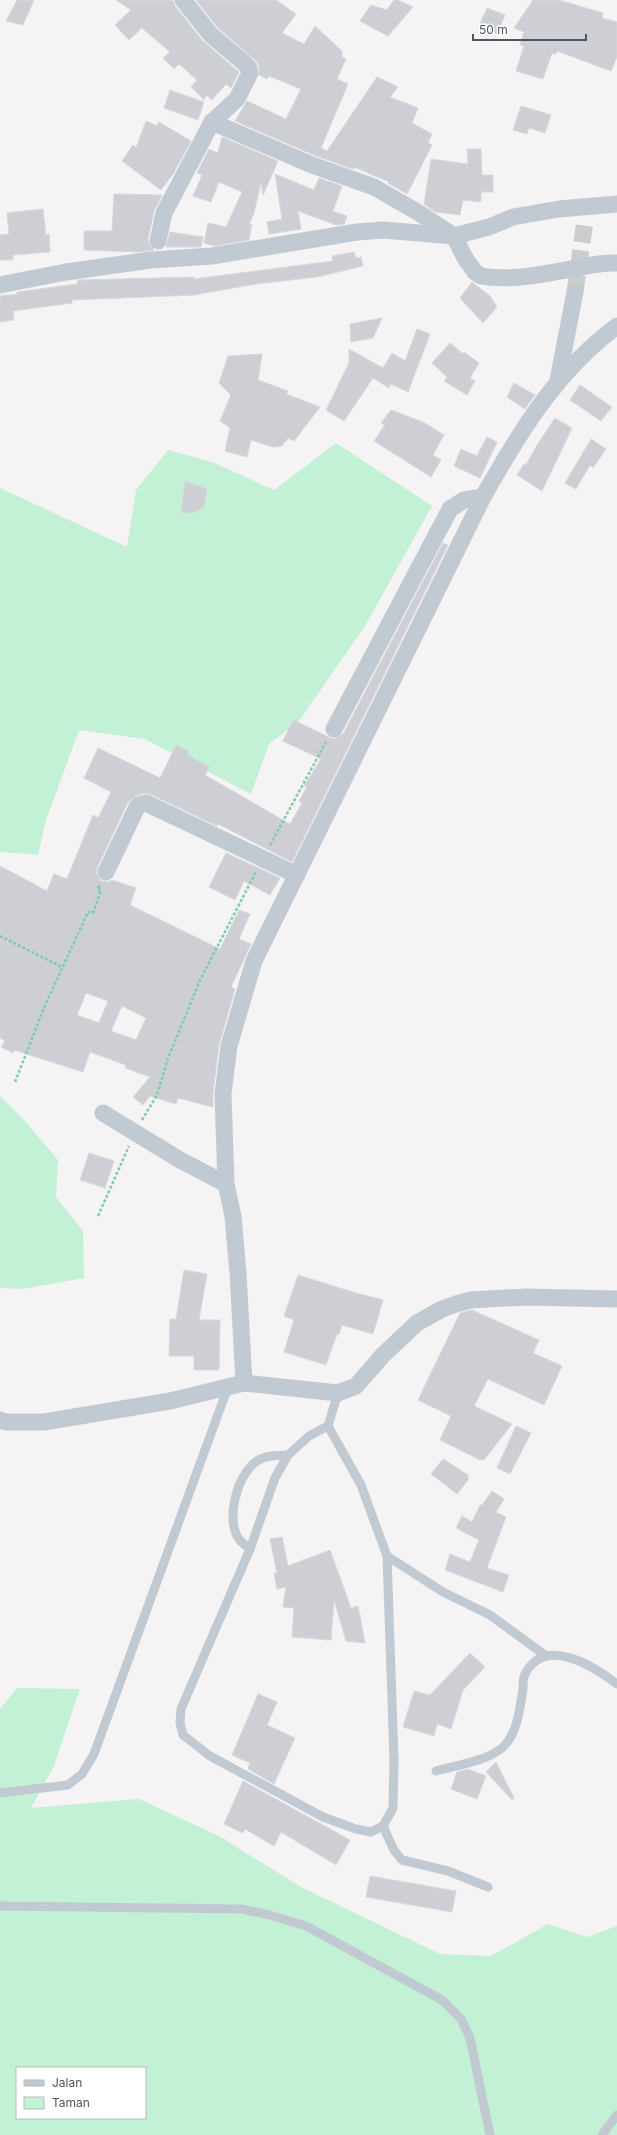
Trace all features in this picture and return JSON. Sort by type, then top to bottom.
[{"type":"street","points":[[158,241],[164,213],[212,122],[237,99],[250,73],[249,68],[243,62],[211,35],[183,0]]},
{"type":"street","points":[[212,122],[312,165],[374,187],[419,213],[454,236],[475,272],[486,277],[522,278],[567,270],[588,264],[617,263]]},
{"type":"street","points":[[0,285],[66,272],[151,260],[212,256],[357,232],[383,230],[454,236],[513,217],[560,209],[585,214],[617,204]]},
{"type":"street","points":[[558,380],[575,292]]},
{"type":"street","points":[[236,1385],[238,1266],[233,1216],[226,1184],[223,1094],[229,1046],[254,961],[483,497],[512,445],[558,380],[602,337],[617,326]]},
{"type":"street","points":[[334,729],[450,509],[464,500],[483,497]]},
{"type":"street","points":[[106,872],[137,807],[142,803],[150,804],[297,875]]},
{"type":"street","points":[[103,1113],[134,1133],[226,1184]]},
{"type":"street","points":[[0,1420],[6,1422],[44,1422],[170,1402],[236,1385],[338,1393],[356,1386],[382,1355],[417,1323],[442,1309],[456,1304],[470,1300],[519,1297],[617,1299]]},
{"type":"lane","points":[[0,1793],[68,1785],[82,1774],[94,1754],[236,1385]]},
{"type":"lane","points":[[328,1426],[361,1486],[387,1556],[394,1759],[393,1808],[382,1826],[371,1832],[356,1829],[323,1817],[210,1756],[183,1734],[180,1723],[182,1709],[250,1549],[275,1478],[288,1455],[309,1436],[328,1426],[338,1393]]},
{"type":"lane","points":[[250,1549],[237,1537],[232,1516],[235,1494],[249,1468],[262,1458],[288,1455]]},
{"type":"lane","points":[[387,1556],[443,1592],[490,1615],[546,1656]]},
{"type":"lane","points":[[436,1771],[475,1761],[496,1753],[504,1746],[511,1735],[515,1723],[525,1674],[533,1664],[546,1656],[558,1654],[567,1656],[617,1684]]},
{"type":"lane","points":[[382,1826],[394,1850],[402,1860],[448,1871],[488,1887]]},
{"type":"lane","points":[[0,1906],[241,1909],[270,1915],[306,1926],[442,2000],[461,2019],[470,2038],[490,2135]]},
{"type":"lane","points":[[602,2135],[617,2115]]},
{"type":"path","points":[[98,1216],[134,1133],[157,1095],[168,1058],[201,978],[263,858],[334,729]]},
{"type":"path","points":[[14,1082],[62,967],[88,912],[93,913],[101,890],[98,889],[106,872]]},
{"type":"path","points":[[0,936],[62,967]]},
{"type":"green space","points":[[336,443],[432,506],[365,626],[299,721],[269,744],[251,794],[145,739],[79,730],[45,823],[38,855],[0,852],[0,488],[127,547],[136,490],[168,450],[212,462],[274,490]]},
{"type":"green space","points":[[0,1096],[24,1120],[58,1160],[56,1197],[83,1231],[84,1278],[22,1289],[0,1288]]},
{"type":"green space","points":[[17,1688],[80,1689],[53,1768],[31,1808],[139,1799],[219,1836],[301,1887],[440,1954],[491,1956],[548,1924],[587,1937],[617,1926],[617,2135],[0,2135],[0,1709]]},
{"type":"building","points":[[17,0],[34,0],[23,25],[6,21]]},
{"type":"building","points":[[116,0],[173,0],[175,6],[203,41],[239,72],[231,88],[226,84],[212,100],[206,95],[204,100],[191,87],[197,80],[179,64],[174,69],[163,58],[170,52],[142,28],[129,40],[115,25],[131,10]]},
{"type":"building","points":[[196,0],[276,0],[296,14],[282,33],[304,44],[315,26],[342,51],[342,57],[346,59],[337,79],[348,84],[321,148],[327,151],[377,77],[398,87],[390,97],[418,108],[412,123],[432,134],[428,143],[432,145],[407,194],[388,183],[389,182],[354,167],[353,169],[316,156],[235,121],[247,101],[286,119],[301,89],[269,76],[267,79],[259,75],[259,66],[256,61],[218,28]]},
{"type":"building","points":[[394,0],[398,0],[413,7],[388,36],[360,21],[371,5],[387,10]]},
{"type":"building","points":[[533,0],[559,0],[603,13],[602,18],[617,22],[617,57],[611,71],[557,51],[556,54],[552,53],[543,79],[516,71],[524,46],[520,45],[524,32],[514,28]]},
{"type":"building","points":[[487,8],[505,15],[497,34],[479,26]]},
{"type":"building","points":[[170,90],[204,102],[198,120],[164,108]]},
{"type":"building","points":[[521,106],[551,115],[545,133],[529,128],[527,134],[513,130]]},
{"type":"building","points":[[146,121],[157,126],[159,122],[191,141],[173,174],[161,190],[122,161],[133,145],[136,148]]},
{"type":"building","points":[[222,137],[278,161],[263,195],[261,182],[254,213],[249,225],[252,224],[249,240],[214,246],[204,243],[208,223],[226,227],[242,192],[219,182],[211,202],[193,196],[202,175],[197,173],[209,149],[218,153]]},
{"type":"building","points":[[467,149],[481,149],[482,175],[493,175],[493,192],[481,192],[481,202],[463,200],[460,215],[435,212],[424,204],[431,159],[468,164]]},
{"type":"building","points":[[275,174],[314,190],[319,178],[342,186],[333,211],[347,216],[344,224],[336,225],[298,211],[301,229],[269,234],[267,222],[282,219]]},
{"type":"building","points":[[114,194],[162,195],[154,211],[148,239],[149,244],[154,250],[139,252],[84,250],[84,231],[112,231]]},
{"type":"building","points":[[43,209],[46,235],[49,234],[50,252],[13,255],[13,260],[0,260],[0,235],[9,234],[7,213]]},
{"type":"building","points":[[170,232],[203,237],[201,247],[166,247]]},
{"type":"building","points":[[354,252],[356,258],[361,257],[363,266],[317,277],[256,284],[194,295],[72,300],[72,303],[13,311],[14,320],[0,322],[0,296],[17,294],[17,292],[77,284],[78,280],[194,277],[194,279],[333,261],[332,256]]},
{"type":"building","points":[[472,282],[490,296],[497,307],[483,323],[460,298]]},
{"type":"building","points":[[382,318],[373,338],[351,342],[350,324]]},
{"type":"building","points":[[417,329],[430,334],[408,392],[391,384],[389,388],[373,378],[344,421],[326,410],[349,363],[349,349],[383,368],[392,353],[405,361]]},
{"type":"building","points":[[450,343],[463,354],[464,352],[479,363],[470,378],[475,381],[467,395],[444,381],[447,377],[432,363]]},
{"type":"building","points":[[262,354],[258,380],[288,391],[286,394],[320,407],[294,441],[288,438],[282,446],[273,447],[251,440],[247,457],[225,451],[230,428],[220,421],[231,395],[219,383],[228,356]]},
{"type":"building","points":[[514,383],[535,395],[525,409],[507,397]]},
{"type":"building","points":[[580,385],[612,407],[601,421],[570,400]]},
{"type":"building","points":[[391,410],[423,422],[444,435],[433,455],[441,460],[431,477],[374,441],[385,425],[381,423]]},
{"type":"building","points":[[555,418],[572,428],[542,491],[517,475],[524,464],[526,465]]},
{"type":"building","points":[[487,437],[497,442],[480,478],[454,466],[461,449],[477,456]]},
{"type":"building","points":[[591,439],[606,449],[593,468],[590,465],[576,489],[565,483]]},
{"type":"building","points":[[185,481],[207,489],[204,506],[194,513],[181,512]]},
{"type":"building","points":[[443,543],[448,545],[292,862],[218,824],[217,826],[150,794],[144,793],[136,796],[128,802],[97,868],[96,873],[101,881],[107,882],[112,880],[136,888],[130,905],[220,949],[239,910],[250,914],[239,939],[251,944],[231,987],[235,989],[219,1045],[213,1093],[213,1107],[178,1098],[176,1104],[150,1096],[143,1105],[133,1097],[150,1077],[125,1068],[126,1065],[90,1052],[83,1072],[14,1050],[13,1053],[1,1047],[5,1041],[0,1038],[0,866],[47,891],[54,874],[67,879],[93,815],[98,818],[111,792],[84,778],[98,748],[160,778],[176,745],[189,751],[187,755],[210,767],[205,775],[290,824],[302,803],[299,801],[307,787],[304,786],[321,759],[283,741],[293,720],[333,739],[343,734]],"holes":[[[86,993],[108,1001],[99,1023],[77,1015]],[[122,1006],[146,1018],[136,1040],[111,1031]]]},
{"type":"building","points":[[226,853],[280,878],[270,895],[244,881],[235,900],[209,887]]},
{"type":"building","points":[[89,1153],[114,1161],[105,1188],[80,1180]]},
{"type":"building","points":[[184,1270],[207,1274],[199,1320],[220,1320],[219,1370],[194,1370],[194,1356],[169,1356],[170,1319],[176,1319]]},
{"type":"building","points":[[298,1275],[383,1300],[373,1334],[342,1325],[339,1334],[337,1334],[326,1365],[284,1352],[294,1320],[284,1316]]},
{"type":"building","points":[[472,1310],[539,1340],[533,1353],[562,1366],[544,1405],[488,1379],[474,1406],[512,1424],[484,1460],[480,1460],[440,1440],[451,1416],[418,1400],[460,1313]]},
{"type":"building","points":[[516,1426],[531,1433],[510,1474],[497,1468]]},
{"type":"building","points":[[443,1459],[468,1475],[468,1480],[457,1494],[431,1474]]},
{"type":"building","points":[[492,1491],[504,1499],[496,1512],[506,1517],[487,1568],[509,1575],[503,1592],[445,1570],[450,1554],[470,1562],[479,1540],[456,1528],[462,1516],[472,1522],[480,1505],[482,1505]]},
{"type":"building","points":[[282,1537],[288,1566],[330,1550],[351,1608],[358,1606],[365,1643],[346,1641],[334,1600],[331,1640],[292,1637],[294,1608],[283,1607],[286,1587],[277,1589],[274,1573],[277,1573],[270,1539]]},
{"type":"building","points":[[470,1653],[485,1667],[463,1690],[451,1729],[437,1724],[434,1736],[403,1727],[414,1691],[430,1695]]},
{"type":"building","points":[[258,1694],[277,1702],[267,1725],[295,1738],[274,1784],[248,1769],[250,1763],[232,1755]]},
{"type":"building","points":[[496,1762],[514,1798],[512,1800],[486,1772]]},
{"type":"building","points":[[468,1769],[486,1776],[477,1799],[451,1789],[457,1772]]},
{"type":"building","points":[[243,1781],[350,1840],[336,1865],[281,1832],[274,1846],[245,1829],[243,1833],[224,1824]]},
{"type":"building","points":[[370,1876],[456,1891],[452,1912],[366,1897]]},
{"type":"tunnel","points":[[575,292],[585,221]]}]
